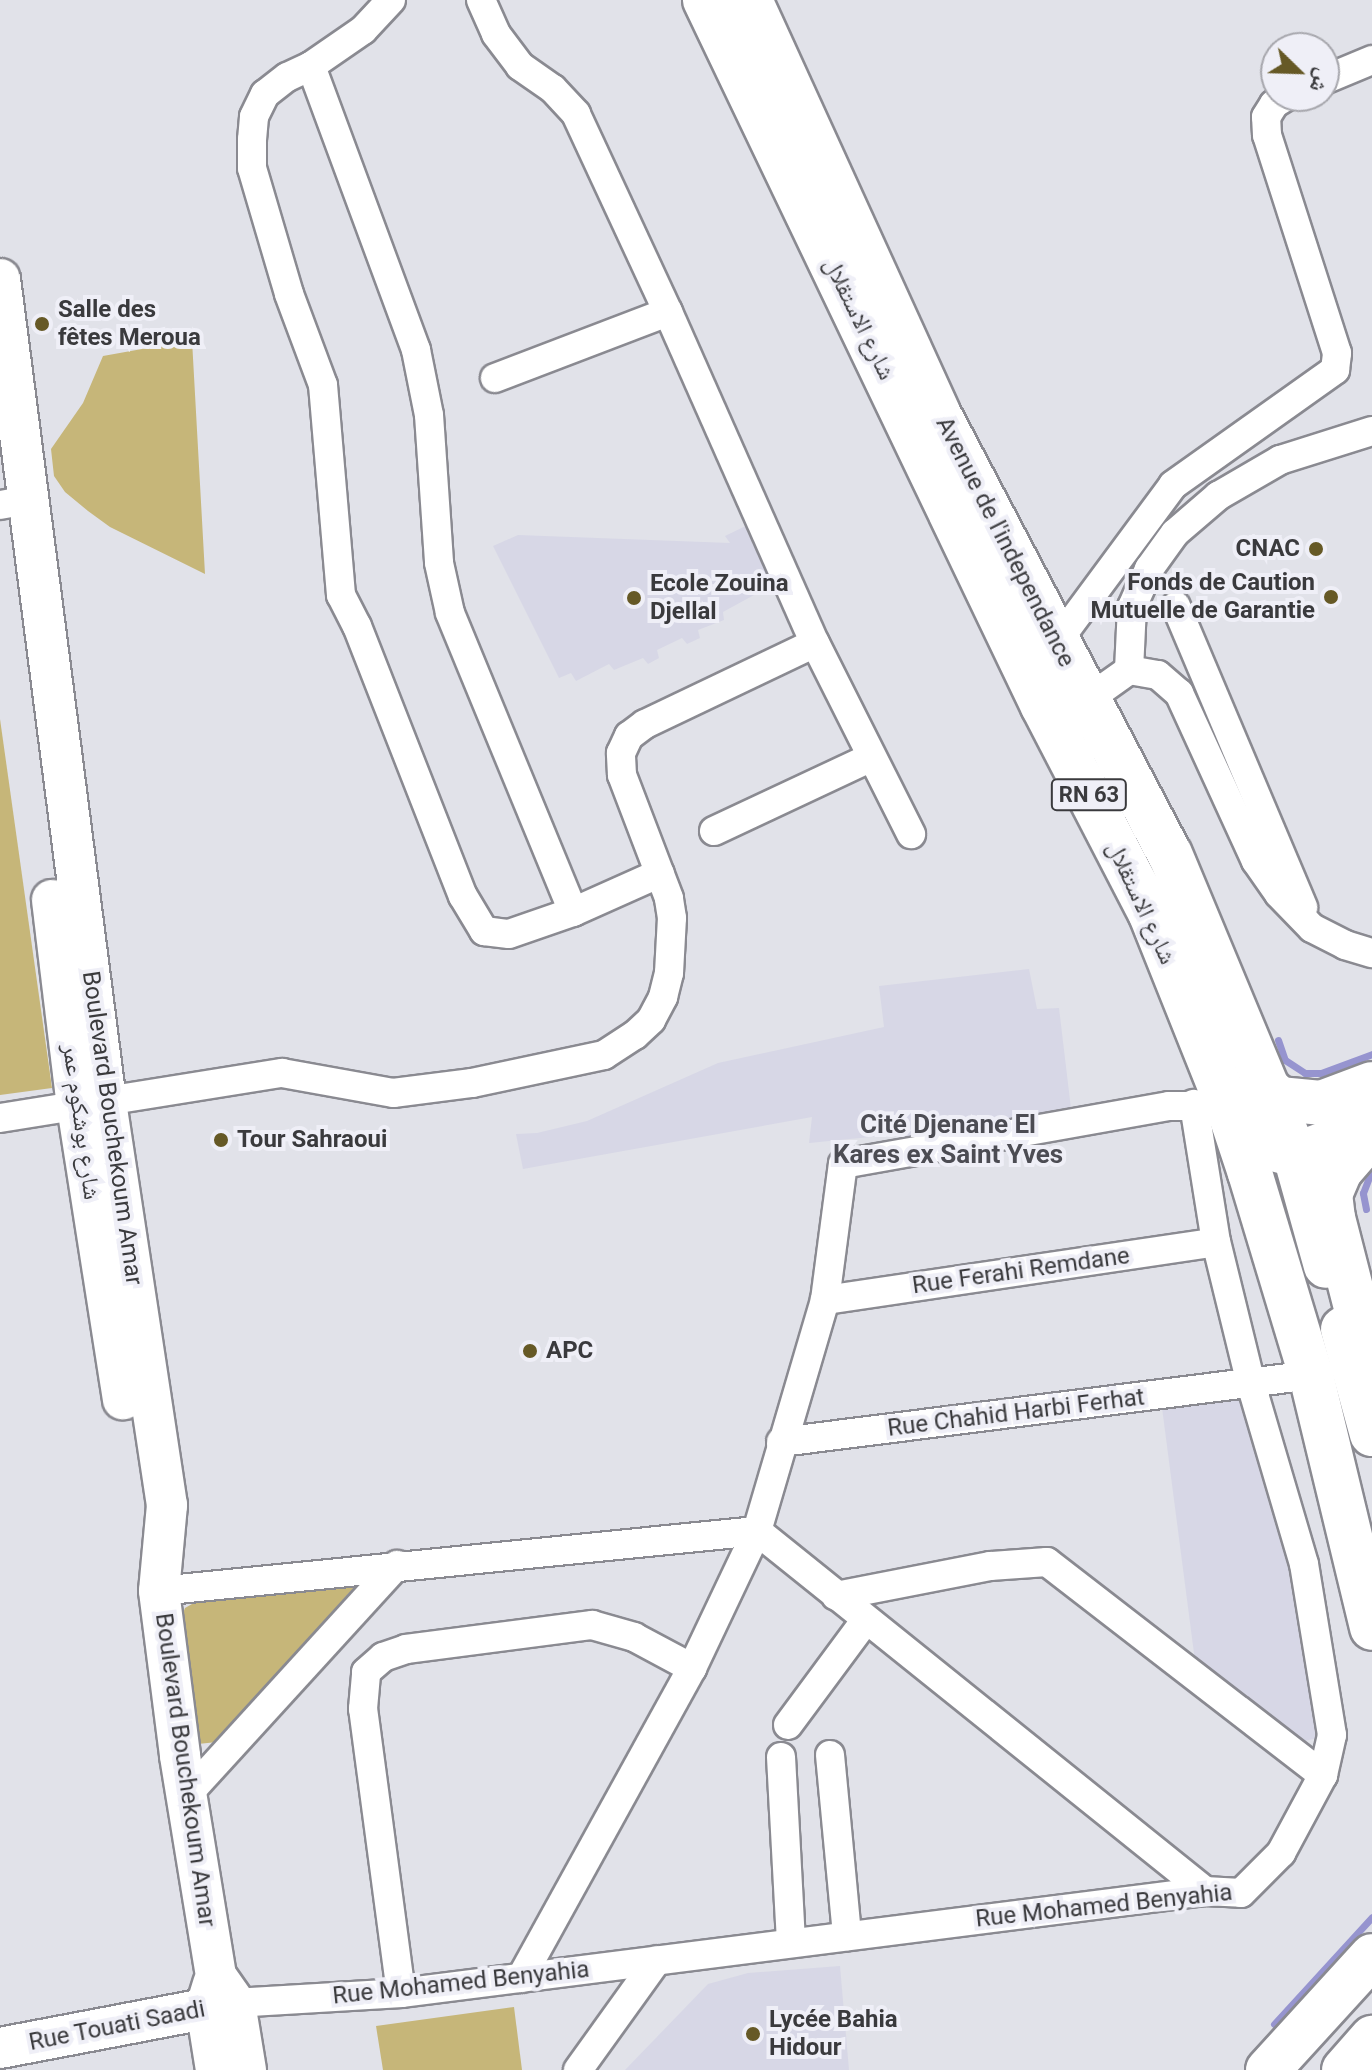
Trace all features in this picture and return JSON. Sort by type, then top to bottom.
[{"type":"main road","name":"شارع الاستقلال","points":[[705,0],[1043,706],[1150,912],[1253,1127],[1372,1434]]},
{"type":"main road","name":"Avenue de l'independance","points":[[750,0],[938,413],[1170,854],[1253,1127]]},
{"type":"main road","points":[[1253,1127],[1279,1099],[1321,1103],[1372,1084]]},
{"type":"main road","points":[[1253,1127],[1372,1126]]},
{"type":"main road","name":"شارع الاستقلال","points":[[1253,1127],[1372,1628]]},
{"type":"main road","points":[[1372,1134],[1340,1171],[1330,1194],[1333,1218],[1372,1370]]},
{"type":"main road","points":[[1268,2070],[1372,1956]]},
{"type":"main road","points":[[1344,2070],[1372,2038]]},
{"type":"street","points":[[391,0],[363,30],[265,94],[254,117],[252,168],[289,294],[323,385],[341,595],[357,626],[476,921],[484,931],[509,934],[573,912],[660,873]]},
{"type":"street","points":[[481,0],[496,34],[520,66],[553,89],[576,114],[815,643],[911,834]]},
{"type":"street","points":[[1340,73],[1372,60]]},
{"type":"street","points":[[311,66],[416,350],[429,415],[439,563],[450,613],[573,912]]},
{"type":"street","points":[[1057,642],[1173,485],[1335,370],[1337,353],[1267,135],[1266,117],[1269,112]]},
{"type":"street","points":[[0,279],[12,503]]},
{"type":"street","points":[[495,378],[668,312]]},
{"type":"street","points":[[1129,670],[1132,607],[1149,569],[1175,533],[1218,496],[1280,460],[1372,431]]},
{"type":"street","name":"شارع بوشكوم عمر","points":[[0,459],[12,503],[92,1104],[141,1513],[159,1591]]},
{"type":"street","points":[[1176,606],[1312,928]]},
{"type":"street","points":[[0,1118],[282,1073],[393,1093],[472,1083],[604,1055],[651,1020],[663,997],[669,973],[672,918],[660,873],[622,775],[621,753],[629,736],[645,724],[815,643]]},
{"type":"street","points":[[1087,700],[1129,670],[1158,675],[1179,693],[1256,861],[1279,894],[1312,928],[1372,953]]},
{"type":"street","points":[[714,831],[872,757]]},
{"type":"street","points":[[521,1978],[692,1668],[757,1531],[825,1300],[843,1164],[1253,1127]]},
{"type":"street","name":"Rue Mohamed Benyahia","points":[[219,1995],[401,1993],[1205,1891],[1241,1893],[1281,1853],[1323,1775],[1332,1735],[1304,1564],[1251,1384],[1216,1242],[1253,1127]]},
{"type":"street","name":"Rue Ferahi Remdane","points":[[825,1300],[1216,1242]]},
{"type":"street","name":"Rue Chahid Harbi Ferhat","points":[[781,1442],[1311,1375]]},
{"type":"street","points":[[159,1591],[757,1531],[865,1621],[1205,1891]]},
{"type":"street","points":[[836,1596],[990,1566],[1047,1562],[1323,1775]]},
{"type":"street","points":[[186,1796],[397,1565]]},
{"type":"street","name":"Boulevard Bouchekoum Amar","points":[[159,1591],[186,1796],[219,1995],[216,2070]]},
{"type":"street","points":[[788,1725],[865,1621]]},
{"type":"street","points":[[401,1993],[363,1709],[366,1672],[383,1657],[406,1649],[592,1625],[634,1637],[692,1668]]},
{"type":"street","points":[[830,1755],[847,1936]]},
{"type":"street","points":[[781,1757],[791,1943]]},
{"type":"street","points":[[578,2070],[657,1960]]},
{"type":"street","points":[[219,1995],[246,2070]]},
{"type":"street","name":"Rue Touati Saadi","points":[[0,2048],[219,1995]]},
{"type":"shaded area","points":[[192,340],[205,574],[110,527],[88,511],[65,492],[54,476],[51,449],[83,403],[103,356]]},
{"type":"shaded area","name":"Ecole Zouina Djellal","points":[[756,521],[780,570],[752,587],[754,595],[723,612],[724,620],[698,630],[700,638],[687,644],[682,638],[657,650],[659,658],[648,664],[643,658],[614,670],[609,664],[576,681],[571,673],[559,678],[493,546],[518,535],[730,543],[725,536]]},
{"type":"shaded area","points":[[0,719],[52,1088],[0,1095]]},
{"type":"shaded area","points":[[1029,969],[1037,1009],[1059,1008],[1072,1117],[903,1146],[901,1134],[809,1143],[812,1117],[523,1169],[516,1134],[537,1133],[587,1121],[718,1063],[884,1027],[879,986]]},
{"type":"shaded area","points":[[1250,1390],[1329,1735],[1297,1743],[1195,1661],[1161,1400]]},
{"type":"shaded area","points":[[358,1583],[217,1742],[198,1744],[181,1619],[185,1608],[199,1600]]},
{"type":"shaded area","name":"Lycée Bahia Hidour","points":[[840,1966],[849,2070],[625,2070],[708,1984],[748,1973]]},
{"type":"shaded area","points":[[514,2007],[522,2070],[383,2070],[376,2026]]},
{"type":"waterway","points":[[1278,1040],[1285,1060],[1305,1073],[1321,1073],[1372,1054]]},
{"type":"waterway","points":[[1366,1209],[1363,1193],[1372,1169]]},
{"type":"waterway","points":[[1274,2024],[1372,1917]]},
{"type":"place","name":"Salle des fêtes Meroua","points":[[42,324]]},
{"type":"place","name":"CNAC","points":[[1316,549]]},
{"type":"place","name":"Fonds de Caution Mutuelle de Garantie","points":[[1331,597]]},
{"type":"place","name":"Ecole Zouina Djellal","points":[[634,598]]},
{"type":"place","name":"Tour Sahraoui","points":[[221,1140]]},
{"type":"place","name":"APC","points":[[530,1351]]},
{"type":"place","name":"Lycée Bahia Hidour","points":[[753,2034]]},
{"type":"district","name":"Cité Djenane El Kares ex Saint Yves","points":[[948,1140]]}]
